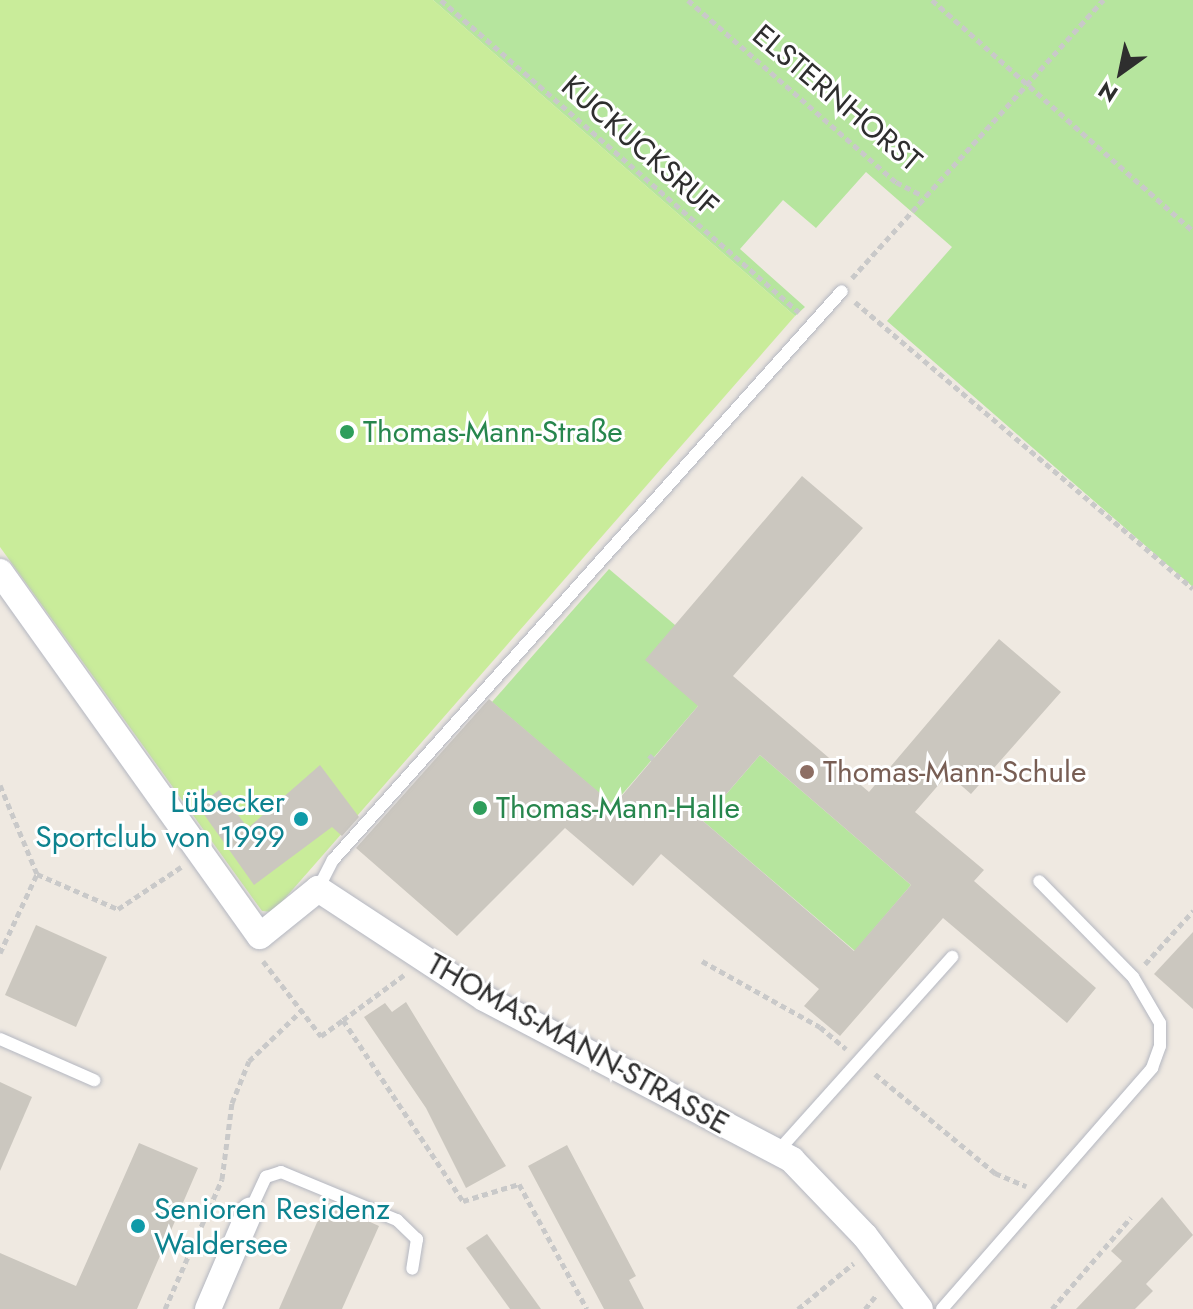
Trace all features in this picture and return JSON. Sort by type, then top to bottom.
[{"type":"street","points":[[0,572],[199,856],[260,936],[318,889]]},
{"type":"street","name":"THOMAS-MANN-STRASSE","points":[[318,889],[424,961],[613,1070],[778,1151],[874,1247],[920,1309]]},
{"type":"street","points":[[208,1309],[250,1211]]},
{"type":"lane","points":[[318,889],[333,860],[842,291]]},
{"type":"lane","points":[[942,1309],[1152,1068],[1160,1023],[1133,977],[1039,881]]},
{"type":"lane","points":[[778,1151],[952,957]]},
{"type":"lane","points":[[0,1039],[94,1080]]},
{"type":"lane","points":[[250,1211],[266,1177],[281,1172],[397,1220],[417,1239],[412,1269]]},
{"type":"path","name":"KUCKUCKSRUF","points":[[441,0],[813,323]]},
{"type":"path","name":"ELSTERNHORST","points":[[688,0],[896,182],[922,195]]},
{"type":"path","points":[[932,0],[1193,231]]},
{"type":"path","points":[[1103,0],[1028,87],[922,195],[842,291],[1193,589]]},
{"type":"path","points":[[0,785],[37,874],[118,909],[199,856]]},
{"type":"path","points":[[0,953],[37,874]]},
{"type":"path","points":[[1133,977],[1193,911]]},
{"type":"path","points":[[260,936],[250,944],[321,1036],[424,961]]},
{"type":"path","points":[[702,961],[820,1027],[995,1173],[1042,1192]]},
{"type":"path","points":[[165,1309],[222,1179],[232,1103],[249,1061],[301,1011]]},
{"type":"path","points":[[343,1020],[463,1201],[519,1184],[587,1309]]},
{"type":"path","points":[[1052,1309],[1131,1217]]},
{"type":"path","points":[[798,1309],[874,1247]]},
{"type":"green space","name":"Thomas-Mann-Straße","points":[[0,0],[433,0],[795,316],[273,912],[262,911],[0,547]]},
{"type":"green space","points":[[433,0],[1193,0],[1193,587],[887,321],[952,247],[866,172],[816,228],[783,200],[740,249],[805,307],[795,316]]},
{"type":"green space","points":[[609,569],[675,625],[698,706],[613,805],[492,702]]},
{"type":"green space","points":[[760,755],[911,885],[855,951],[703,821]]},
{"type":"building","points":[[802,476],[863,528],[733,676],[869,792],[999,639],[1061,692],[971,794],[948,774],[915,812],[984,870],[974,881],[1096,988],[1067,1023],[943,918],[840,1036],[804,1006],[819,989],[661,854],[633,886],[565,828],[457,936],[356,848],[489,699],[614,805],[698,706],[645,660]],"holes":[[[760,755],[911,885],[854,951],[703,821]]]},
{"type":"building","name":"Lübecker Sportclub von 1999","points":[[320,765],[359,817],[342,836],[332,827],[254,885],[198,806],[219,790],[248,828]]},
{"type":"building","points":[[36,925],[107,957],[76,1027],[5,995]]},
{"type":"building","points":[[1193,932],[1193,1009],[1154,974]]},
{"type":"building","points":[[406,1002],[506,1166],[466,1188],[426,1108],[364,1017],[385,1003],[392,1012]]},
{"type":"building","points":[[0,1082],[32,1097],[0,1171]]},
{"type":"building","name":"Senioren Residenz Waldersee","points":[[139,1143],[198,1168],[137,1309],[0,1309],[0,1253],[76,1286]]},
{"type":"building","points":[[567,1145],[636,1276],[629,1280],[644,1309],[604,1309],[528,1166]]},
{"type":"building","points":[[1162,1197],[1193,1235],[1146,1284],[1153,1291],[1135,1309],[1076,1309],[1122,1261],[1111,1251]]},
{"type":"building","points":[[326,1202],[379,1226],[342,1309],[279,1309]]},
{"type":"building","points":[[487,1234],[541,1309],[510,1309],[466,1248]]},
{"type":"place","name":"Thomas-Mann-Straße","points":[[347,432]]},
{"type":"place","name":"Thomas-Mann-Schule","points":[[807,772]]},
{"type":"place","name":"Thomas-Mann-Halle","points":[[480,808]]},
{"type":"place","name":"Lübecker Sportclub von 1999","points":[[301,819]]},
{"type":"place","name":"Senioren Residenz Waldersee","points":[[138,1226]]}]
